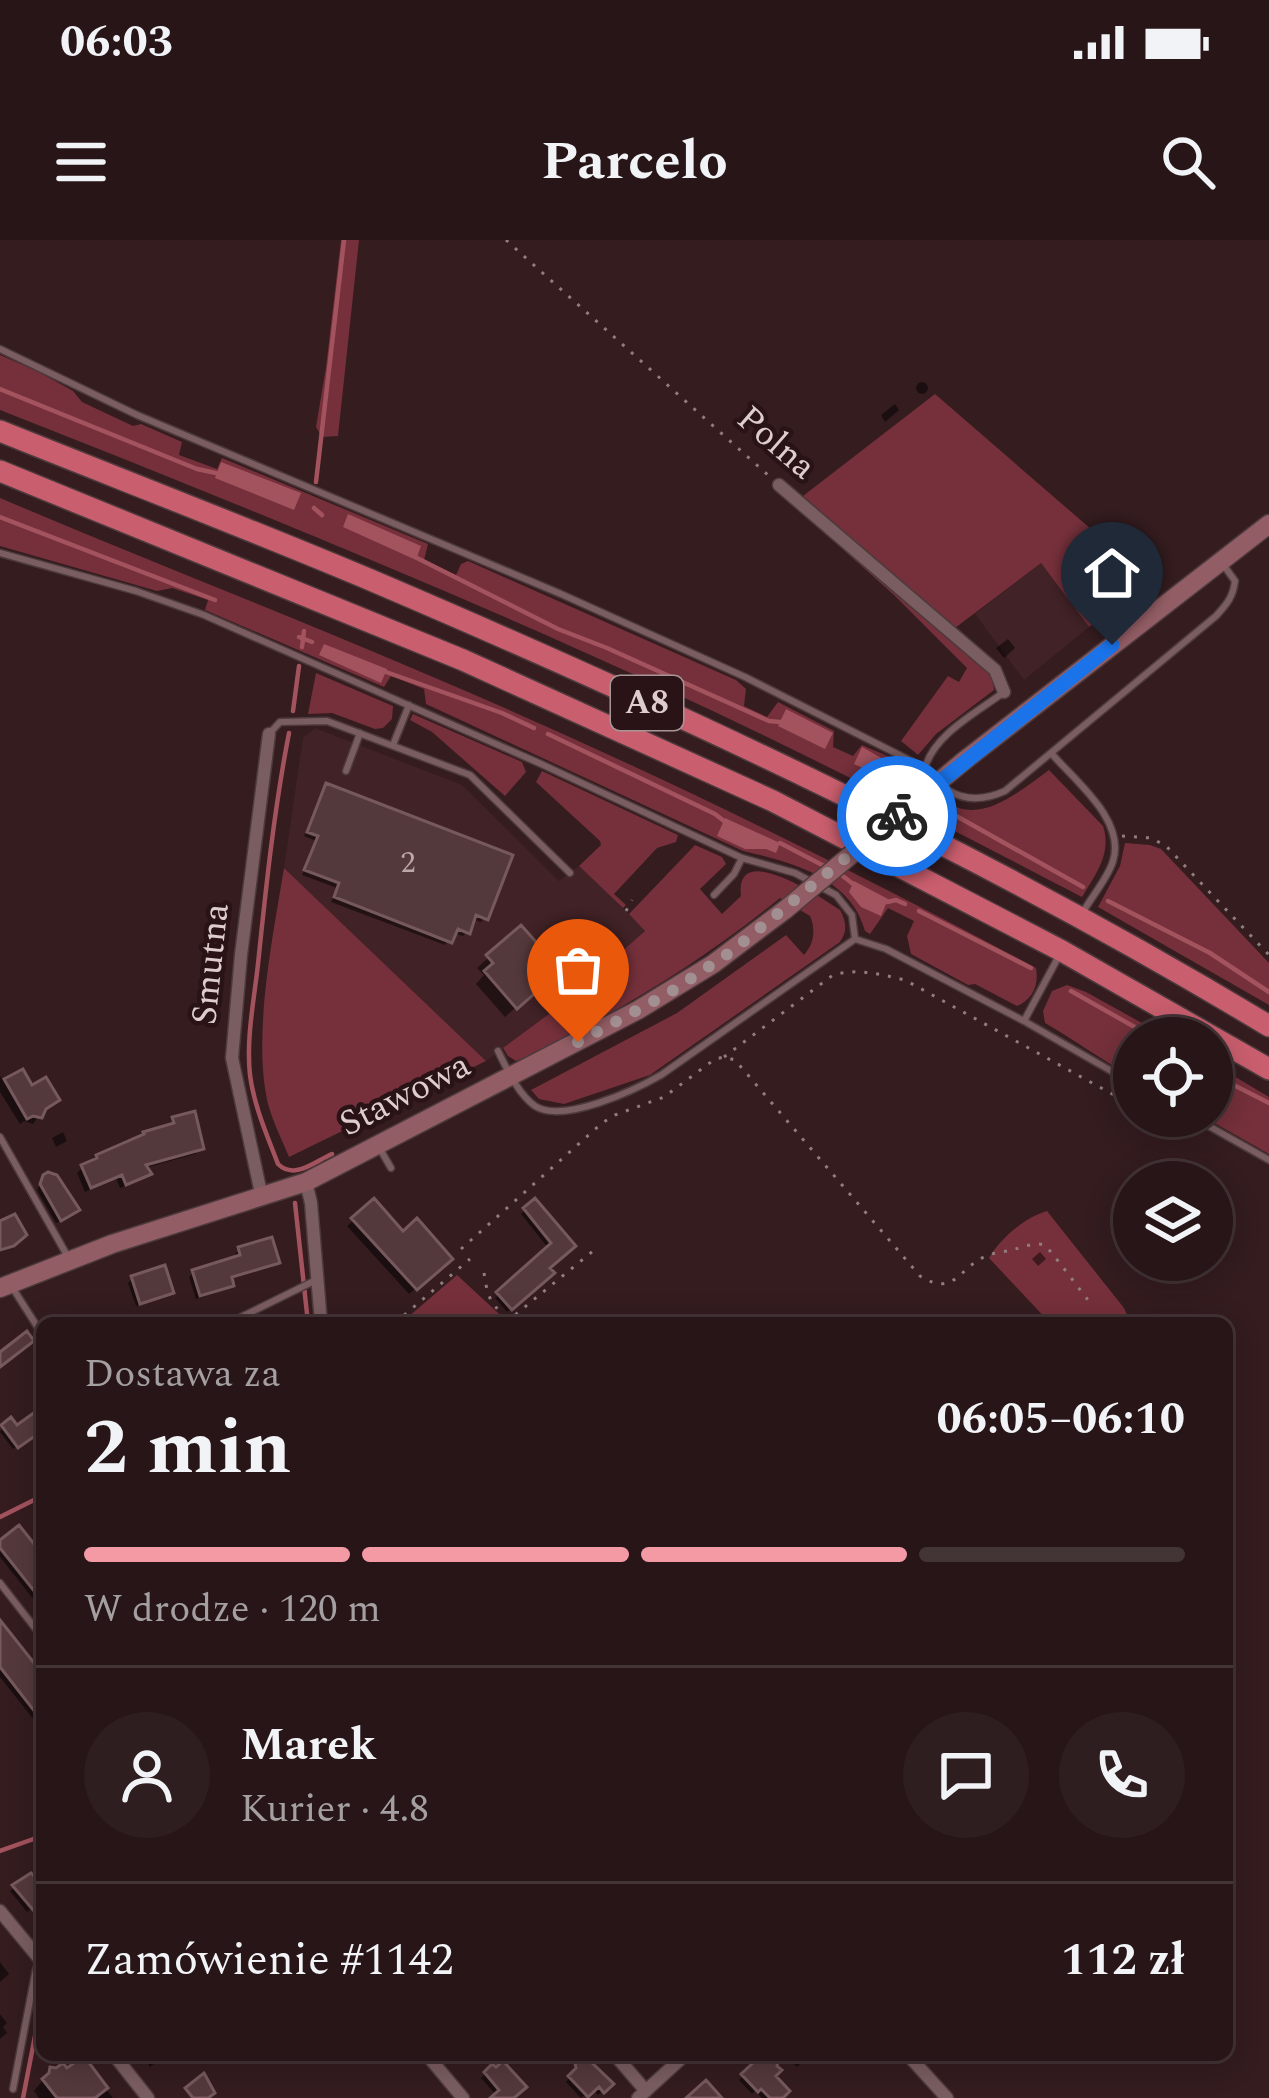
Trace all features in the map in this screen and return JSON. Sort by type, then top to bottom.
[{"type":"highway","name":"A8","points":[[0,431],[377,583],[584,673],[790,770],[1079,919],[1269,1026]]},
{"type":"highway","name":"A8","points":[[0,471],[360,617],[773,801],[1062,951],[1269,1069]]},
{"type":"street","name":"Polna","points":[[779,485],[983,659],[1004,692]]},
{"type":"street","name":"Stawowa","points":[[5,1286],[112,1244],[307,1182],[669,993],[732,951],[965,760],[1269,524]]},
{"type":"street","name":"Smutna","points":[[262,1198],[232,1058],[269,734]]},
{"type":"street","points":[[307,1182],[320,1317]]},
{"type":"street","points":[[0,1911],[36,1955]]},
{"type":"street","points":[[119,2061],[148,2098]]},
{"type":"street","points":[[432,2061],[463,2098]]},
{"type":"street","points":[[619,2061],[642,2094],[678,2061]]},
{"type":"street","points":[[913,2061],[947,2098]]},
{"type":"lane","points":[[0,349],[137,415],[745,677],[925,768],[960,797],[980,800],[1005,791],[1197,632],[1229,602],[1234,581],[1220,561]]},
{"type":"lane","points":[[0,553],[204,615],[742,858],[795,873],[836,895],[852,915],[855,939]]},
{"type":"lane","points":[[925,768],[941,740],[1004,692]]},
{"type":"lane","points":[[393,745],[409,705]]},
{"type":"lane","points":[[269,734],[280,722],[327,721],[470,775],[571,873]]},
{"type":"lane","points":[[346,771],[361,733]]},
{"type":"lane","points":[[1052,754],[1108,819],[1113,837],[1114,859],[1079,919]]},
{"type":"lane","points":[[714,895],[742,858]]},
{"type":"lane","points":[[855,939],[886,949],[1113,1072]]},
{"type":"lane","points":[[498,1051],[533,1105],[550,1112],[573,1109],[640,1087],[661,1075],[855,939]]},
{"type":"lane","points":[[1024,1021],[1062,951]]},
{"type":"lane","points":[[0,1137],[70,1260]]},
{"type":"lane","points":[[1228,1137],[1269,1160]]},
{"type":"lane","points":[[378,1146],[391,1168]]},
{"type":"lane","points":[[241,1317],[315,1281]]},
{"type":"lane","points":[[5,1286],[36,1326]]},
{"type":"lane","points":[[0,1583],[36,1629]]},
{"type":"lane","points":[[13,2089],[36,1969]]},
{"type":"path","name":"Polna","points":[[506,240],[779,485]]},
{"type":"path","points":[[1113,837],[1135,835],[1166,846],[1269,955]]},
{"type":"path","points":[[626,911],[632,900]]},
{"type":"path","points":[[461,1249],[602,1124],[664,1097],[833,975],[852,970],[905,980],[1113,1094]]},
{"type":"path","points":[[724,1057],[735,1060],[920,1276],[934,1285],[950,1283],[986,1256],[1043,1244],[1092,1305]]},
{"type":"path","points":[[484,1273],[487,1298],[505,1316],[515,1316],[593,1251]]},
{"type":"path","points":[[402,1317],[470,1259]]},
{"type":"shaded area","points":[[341,240],[359,240],[338,436],[322,437],[316,427]]},
{"type":"shaded area","points":[[0,355],[73,391],[82,402],[182,442],[179,455],[217,469],[222,458],[428,544],[424,560],[456,575],[468,561],[736,680],[746,689],[744,706],[767,717],[778,702],[834,731],[833,747],[853,756],[862,745],[909,766],[954,806],[968,810],[997,804],[1049,770],[1103,826],[1104,854],[1097,872],[1082,897],[818,762],[576,648],[0,410]]},
{"type":"shaded area","points":[[935,394],[1151,581],[1089,627],[1041,563],[955,628],[803,496]]},
{"type":"shaded area","points":[[221,462],[301,493],[294,510],[215,478]]},
{"type":"shaded area","points":[[0,498],[398,662],[675,786],[1036,968],[1034,991],[1017,1006],[975,984],[968,985],[911,954],[907,936],[914,921],[888,908],[870,934],[847,898],[817,875],[743,851],[426,704],[424,689],[391,676],[384,687],[205,610],[208,600],[172,588],[157,591],[0,546]]},
{"type":"shaded area","points":[[348,514],[421,546],[416,560],[343,527]]},
{"type":"shaded area","points":[[810,520],[992,675],[994,690],[936,734],[918,755],[901,741],[948,676],[959,682],[967,668]]},
{"type":"shaded area","points":[[1041,563],[1089,627],[1024,680],[975,614]]},
{"type":"shaded area","points":[[324,644],[387,669],[381,683],[319,655]]},
{"type":"shaded area","points":[[316,673],[393,706],[392,719],[375,729],[332,713],[308,714]]},
{"type":"shaded area","points":[[786,709],[833,733],[825,749],[778,726]]},
{"type":"shaded area","points":[[413,714],[522,762],[526,772],[505,796],[432,732],[410,720]]},
{"type":"shaded area","points":[[315,728],[462,785],[559,881],[579,866],[646,930],[557,1008],[486,1061],[284,868],[303,738]]},
{"type":"shaded area","points":[[862,747],[899,768],[893,782],[854,764]]},
{"type":"shaded area","points":[[542,771],[678,835],[676,842],[657,848],[614,894],[626,905],[623,908],[579,866],[600,841],[536,782]]},
{"type":"shaded area","points":[[725,818],[780,843],[776,853],[745,849],[717,836]]},
{"type":"shaded area","points":[[1125,843],[1161,849],[1269,963],[1269,1005],[1098,907],[1120,866]]},
{"type":"shaded area","points":[[695,845],[722,857],[726,864],[700,889],[722,914],[741,896],[742,880],[751,872],[764,872],[840,910],[843,938],[650,1075],[564,1104],[539,1099],[531,1090],[677,1013],[786,935],[804,955],[807,951],[813,937],[810,916],[780,898],[712,949],[617,1009],[526,1057],[516,1061],[508,1056],[503,1048],[645,931],[629,914]]},
{"type":"shaded area","points":[[284,868],[486,1061],[289,1157],[268,1104],[262,1048]]},
{"type":"shaded area","points":[[854,881],[888,899],[881,916],[861,907],[849,892]]},
{"type":"shaded area","points":[[1067,985],[1131,1017],[1113,1017],[1113,1065],[1045,1023],[1043,1011],[1052,991]]},
{"type":"shaded area","points":[[1233,1076],[1269,1097],[1269,1154],[1233,1134]]},
{"type":"shaded area","points":[[1047,1211],[1128,1317],[1044,1317],[989,1258],[1030,1218]]},
{"type":"shaded area","points":[[457,1275],[502,1317],[408,1317]]},
{"type":"building","points":[[326,783],[513,855],[488,920],[476,915],[470,934],[458,929],[452,943],[334,897],[339,883],[304,870],[318,836],[307,832]]},
{"type":"building","points":[[521,925],[561,970],[517,1009],[484,971],[493,963],[486,955]]},
{"type":"building","points":[[23,1069],[32,1085],[46,1077],[60,1100],[42,1118],[27,1119],[4,1079]]},
{"type":"building","points":[[195,1111],[204,1149],[146,1165],[152,1174],[126,1185],[122,1175],[91,1188],[81,1165],[143,1132],[174,1123],[172,1117]]},
{"type":"building","points":[[48,1172],[57,1175],[80,1210],[61,1221],[40,1184]]},
{"type":"building","points":[[374,1198],[403,1231],[417,1218],[453,1259],[417,1290],[351,1218]]},
{"type":"building","points":[[535,1198],[576,1246],[550,1268],[555,1273],[512,1310],[496,1292],[551,1243],[523,1208]]},
{"type":"building","points":[[15,1214],[27,1235],[0,1250],[0,1221]]},
{"type":"building","points":[[272,1237],[280,1263],[232,1277],[234,1286],[200,1296],[192,1270],[240,1255],[238,1247]]},
{"type":"building","points":[[165,1265],[174,1293],[140,1304],[131,1276]]},
{"type":"building","points":[[27,1331],[34,1341],[0,1367],[0,1352]]},
{"type":"building","points":[[36,1411],[36,1435],[18,1448],[1,1425],[11,1417],[17,1425]]},
{"type":"building","points":[[19,1525],[36,1546],[36,1593],[0,1548],[0,1540]]},
{"type":"building","points":[[0,1620],[36,1665],[36,1713],[0,1667]]},
{"type":"building","points":[[31,1873],[36,1878],[36,1908],[33,1910],[12,1885]]},
{"type":"building","points":[[88,2061],[108,2088],[95,2098],[57,2098],[42,2079],[50,2067],[63,2063],[67,2068]]},
{"type":"building","points":[[503,2061],[527,2087],[514,2098],[490,2098],[499,2090],[484,2072]]},
{"type":"building","points":[[590,2061],[614,2084],[604,2093],[599,2087],[588,2097],[568,2076],[575,2063]]},
{"type":"building","points":[[755,2061],[778,2061],[782,2070],[776,2076],[790,2091],[783,2098],[770,2098],[741,2074]]},
{"type":"building","points":[[204,2073],[215,2093],[193,2098],[185,2088]]},
{"type":"building","points":[[706,2080],[722,2098],[686,2098]]},
{"type":"waterway","points":[[316,482],[344,240]]},
{"type":"waterway","points":[[0,389],[216,473]]},
{"type":"waterway","points":[[314,508],[322,515]]},
{"type":"waterway","points":[[0,517],[215,600]]},
{"type":"waterway","points":[[417,558],[558,629],[780,722]]},
{"type":"waterway","points":[[302,647],[304,631]]},
{"type":"waterway","points":[[299,637],[312,642]]},
{"type":"waterway","points":[[293,711],[299,666]]},
{"type":"waterway","points":[[386,672],[534,728]]},
{"type":"waterway","points":[[289,733],[251,1020],[250,1075],[278,1164],[297,1170],[332,1154]]},
{"type":"waterway","points":[[548,734],[724,821]]},
{"type":"waterway","points":[[895,777],[916,794]]},
{"type":"waterway","points":[[926,799],[1083,887]]},
{"type":"waterway","points":[[780,843],[828,868]]},
{"type":"waterway","points":[[839,873],[853,884]]},
{"type":"waterway","points":[[1108,901],[1210,953],[1269,992]]},
{"type":"waterway","points":[[887,902],[905,904]]},
{"type":"waterway","points":[[919,911],[1031,968]]},
{"type":"waterway","points":[[1071,991],[1117,1017]]},
{"type":"waterway","points":[[1233,1085],[1269,1103]]},
{"type":"waterway","points":[[295,1203],[307,1317]]},
{"type":"waterway","points":[[0,1517],[36,1499]]},
{"type":"waterway","points":[[0,1851],[36,1838]]},
{"type":"waterway","points":[[23,2098],[36,2031]]},
{"type":"way so far","points":[[578,1042],[669,993],[732,951],[897,816]]},
{"type":"route","points":[[897,816],[1112,645]]}]
